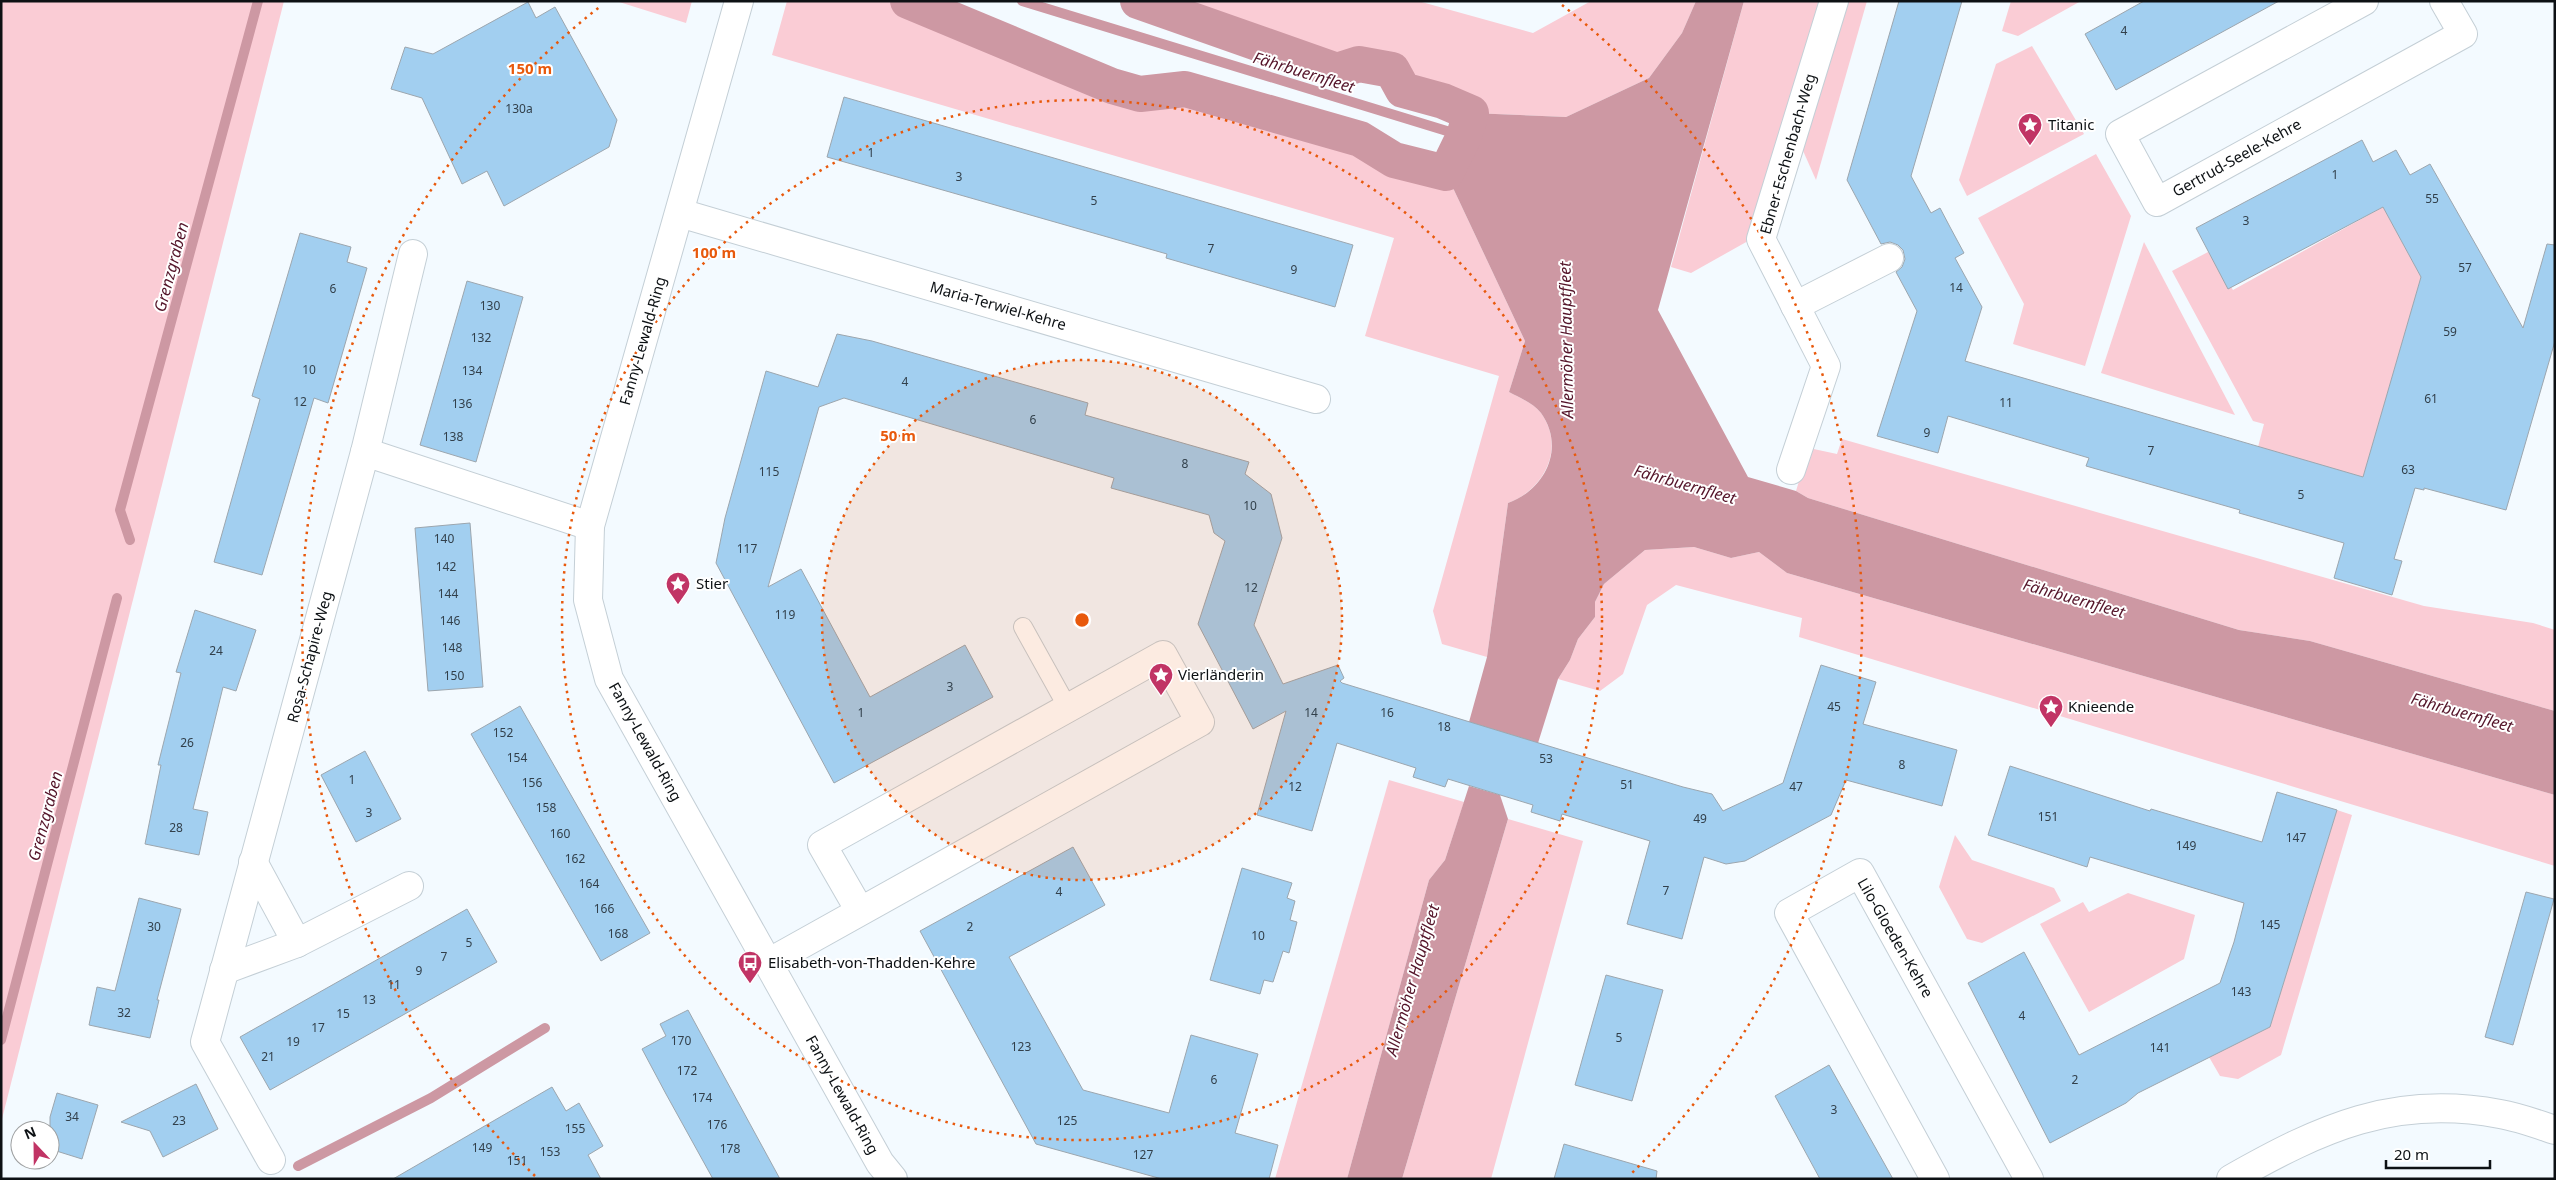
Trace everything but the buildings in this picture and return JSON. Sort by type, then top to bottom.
[{"type":"street","name":"Fanny-Lewald-Ring","points":[[739,1],[590,526],[588,600],[609,679],[880,1163],[893,1179]]},
{"type":"street","name":"Ebner-Eschenbach-Weg","points":[[1791,470],[1826,366],[1761,239],[1834,1]]},
{"type":"street","name":"Gertrud-Seele-Kehre","points":[[2364,1],[2120,134],[2157,202],[2463,34],[2444,1]]},
{"type":"street","name":"Maria-Terwiel-Kehre","points":[[680,213],[1316,399]]},
{"type":"street","name":"Rosa-Schapire-Weg","points":[[271,1160],[205,1042],[365,452],[413,254]]},
{"type":"street","points":[[1795,306],[1889,258]]},
{"type":"street","points":[[365,452],[590,526]]},
{"type":"street","points":[[768,963],[1200,722],[1163,655],[822,844],[860,911]]},
{"type":"street","points":[[253,862],[296,944]]},
{"type":"street","name":"Lilo-Gloeden-Kehre","points":[[1934,1179],[1789,913],[1860,873],[2029,1179]]},
{"type":"street","points":[[224,970],[296,944],[409,886]]},
{"type":"street","points":[[2231,1179],[2309,1137],[2334,1127],[2381,1114],[2412,1110],[2468,1109],[2501,1114],[2555,1130]]},
{"type":"lane","points":[[1023,627],[1068,708]]},
{"type":"shaded area","points":[[1,1],[284,1],[1,1123]]},
{"type":"shaded area","points":[[616,1],[692,1],[686,23]]},
{"type":"shaded area","points":[[787,1],[908,1],[1113,86],[1140,94],[1185,89],[1360,139],[1394,160],[1446,173],[1525,341],[1509,392],[1538,409],[1548,426],[1551,440],[1551,453],[1541,478],[1521,497],[1508,503],[1487,657],[1442,644],[1433,611],[1499,376],[1365,336],[1394,238],[772,55]]},
{"type":"shaded area","points":[[1138,1],[1418,1],[1533,33],[1591,1],[1696,1],[1682,33],[1649,78],[1566,117],[1471,113],[1443,101],[1403,90],[1392,70],[1359,64],[1337,71]]},
{"type":"shaded area","points":[[1744,1],[1819,1],[1748,241],[1691,273],[1671,267]]},
{"type":"shaded area","points":[[1843,1],[1867,1],[1816,180],[1800,144]]},
{"type":"shaded area","points":[[2011,1],[2081,1],[2018,36],[2002,31]]},
{"type":"shaded area","points":[[2032,46],[2084,134],[1967,196],[1959,180],[1996,64]]},
{"type":"shaded area","points":[[2096,154],[2131,216],[2085,366],[2013,344],[2024,304],[1978,218]]},
{"type":"shaded area","points":[[2383,207],[2421,277],[2363,477],[2258,447],[2264,424],[2253,421],[2172,271],[2208,252],[2233,290]]},
{"type":"shaded area","points":[[2144,242],[2235,415],[2101,373]]},
{"type":"shaded area","points":[[1842,439],[2424,606],[2533,623],[2555,630],[2555,711],[2310,641],[2239,630],[1808,498],[1796,491],[1809,448],[1837,454]]},
{"type":"shaded area","points":[[1694,547],[1731,558],[1759,552],[1787,573],[2555,795],[2555,866],[1799,637],[1802,618],[1676,585],[1647,605],[1623,674],[1600,691],[1558,679],[1570,660],[1578,639],[1595,617],[1595,602],[1604,584],[1645,550]]},
{"type":"shaded area","points":[[1389,780],[1464,802],[1445,860],[1429,880],[1347,1179],[1275,1179]]},
{"type":"shaded area","points":[[2337,810],[2352,815],[2281,1055],[2238,1079],[2220,1076],[2209,1057],[2270,1027]]},
{"type":"shaded area","points":[[1508,819],[1583,841],[1491,1179],[1402,1179]]},
{"type":"shaded area","points":[[1955,835],[1972,860],[2054,888],[2061,901],[1982,943],[1967,939],[1939,887]]},
{"type":"shaded area","points":[[2128,893],[2195,915],[2184,959],[2089,1012],[2040,924],[2083,902],[2089,912]]},
{"type":"water","name":"Allermöher Hauptfleet","points":[[1696,1],[1744,1],[1658,310],[1748,477],[1796,491],[1808,498],[2239,630],[2310,641],[2555,711],[2555,795],[1787,573],[1759,552],[1731,558],[1694,547],[1645,550],[1604,584],[1595,602],[1595,617],[1578,639],[1570,660],[1558,679],[1538,743],[1469,722],[1487,657],[1508,503],[1521,497],[1541,478],[1548,466],[1552,440],[1548,426],[1538,409],[1509,392],[1525,341],[1446,173],[1460,135],[1471,113],[1566,117],[1649,78],[1682,33]]},
{"type":"water","name":"Allermöher Hauptfleet","points":[[1469,786],[1500,795],[1508,819],[1402,1179],[1347,1179],[1429,880],[1445,860]]},
{"type":"waterway","name":"Grenzgraben","points":[[130,540],[120,510],[258,1]]},
{"type":"waterway","points":[[908,1],[1112,86],[1140,94],[1185,89],[1360,139],[1394,160],[1446,173],[1464,136],[1471,113],[1443,101],[1403,90],[1392,70],[1359,64],[1337,71],[1138,1]]},
{"type":"waterway","name":"Fährbuernfleet","points":[[1022,1],[1473,139]]},
{"type":"waterway","name":"Grenzgraben","points":[[1,1040],[117,598]]},
{"type":"waterway","points":[[298,1166],[431,1098],[545,1028]]},
{"type":"place","name":"Titanic","points":[[2030,146]]},
{"type":"place","name":"Stier","points":[[678,605]]},
{"type":"place","name":"Vierländerin","points":[[1161,696]]},
{"type":"place","name":"Knieende","points":[[2051,728]]},
{"type":"place","name":"Elisabeth-von-Thadden-Kehre","points":[[750,984]]}]
